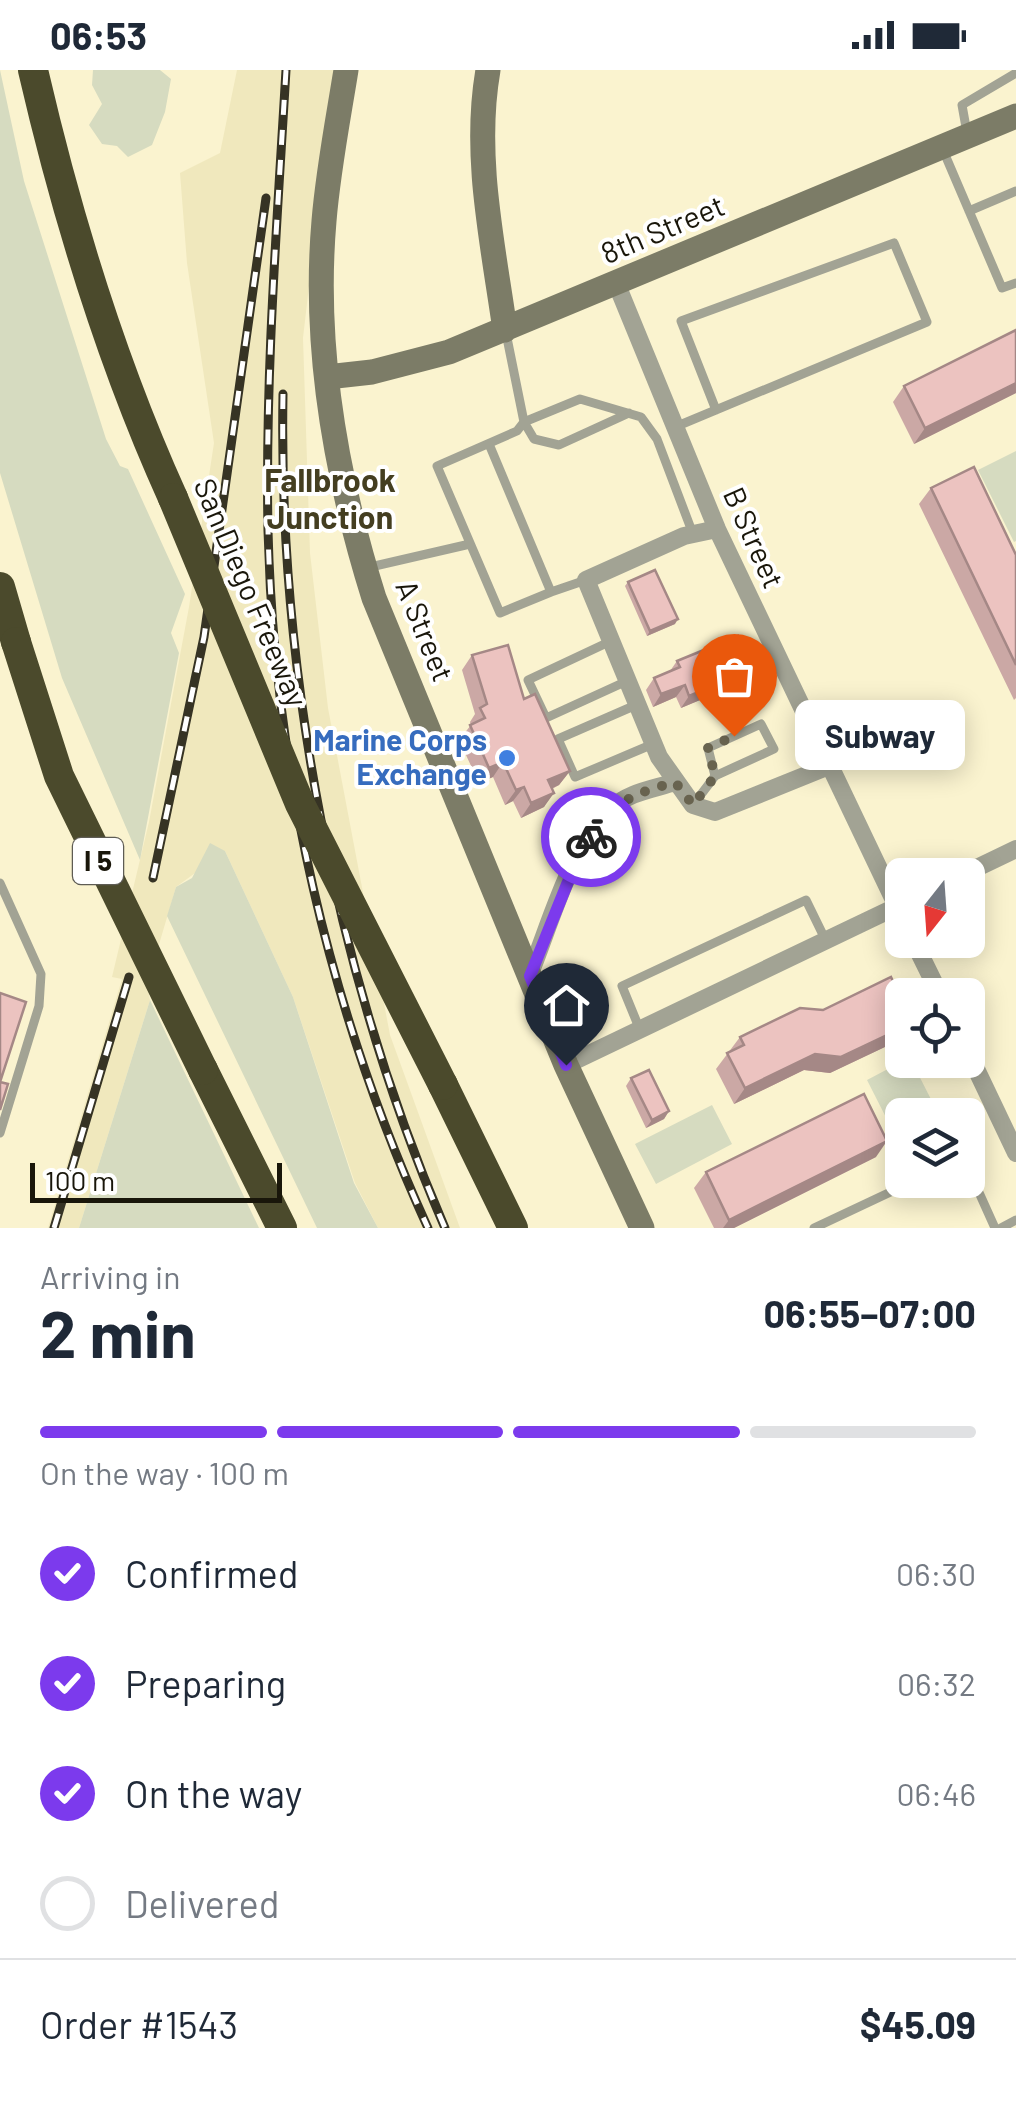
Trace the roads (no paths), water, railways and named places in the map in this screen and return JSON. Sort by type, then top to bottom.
[{"type":"highway","name":"San Diego Freeway","points":[[32,70],[65,211],[137,418],[300,804],[513,1228]]},
{"type":"highway","name":"I 5","points":[[0,587],[60,776],[282,1228]]},
{"type":"main road","name":"A Street","points":[[346,70],[324,223],[322,312],[335,438],[365,568],[566,1065],[642,1228]]},
{"type":"main road","points":[[488,70],[482,142],[505,330]]},
{"type":"main road","name":"8th Street","points":[[327,377],[372,372],[449,352],[1016,116]]},
{"type":"street","name":"B Street","points":[[617,284],[717,529],[885,877]]},
{"type":"street","points":[[717,529],[693,534],[586,580],[653,744],[693,805],[715,812],[829,766]]},
{"type":"street","points":[[530,976],[580,852],[611,809],[630,796],[675,782]]},
{"type":"street","points":[[985,864],[1016,849]]},
{"type":"street","points":[[566,1065],[885,916]]},
{"type":"street","points":[[980,1078],[1016,1153]]},
{"type":"lane","points":[[968,136],[962,105],[1016,73]]},
{"type":"lane","points":[[942,148],[1002,288],[1016,283]]},
{"type":"lane","points":[[969,210],[1016,191]]},
{"type":"lane","points":[[675,428],[927,322],[894,243],[681,321],[716,410]]},
{"type":"lane","points":[[505,330],[524,422],[534,439],[560,446],[629,413]]},
{"type":"lane","points":[[586,580],[500,613],[437,466],[580,399],[629,413],[650,424],[693,534]]},
{"type":"lane","points":[[488,444],[551,592]]},
{"type":"lane","points":[[365,568],[470,544]]},
{"type":"lane","points":[[612,642],[528,680],[575,777],[653,744]]},
{"type":"lane","points":[[546,718],[628,681]]},
{"type":"lane","points":[[558,740],[637,704]]},
{"type":"lane","points":[[693,805],[715,776],[774,750],[761,724],[708,748],[715,776]]},
{"type":"lane","points":[[0,883],[41,974],[39,1006],[0,1133]]},
{"type":"lane","points":[[640,1030],[622,986],[806,900],[826,940]]},
{"type":"lane","points":[[814,1228],[885,1195]]},
{"type":"lane","points":[[983,1198],[998,1228],[1016,1220]]},
{"type":"railway","points":[[286,70],[268,416],[268,531],[282,710],[295,799],[335,975],[393,1146],[428,1228]]},
{"type":"railway","points":[[153,878],[204,637],[266,198]]},
{"type":"railway","points":[[283,394],[291,605],[303,713],[321,820],[344,926],[373,1029],[406,1131],[445,1228]]},
{"type":"railway","points":[[54,1228],[129,977]]},
{"type":"place","name":"Subway","points":[[734,736]]},
{"type":"place","name":"Marine Corps Exchange","points":[[507,758]]},
{"type":"district","name":"Fallbrook Junction","points":[[330,500]]}]
